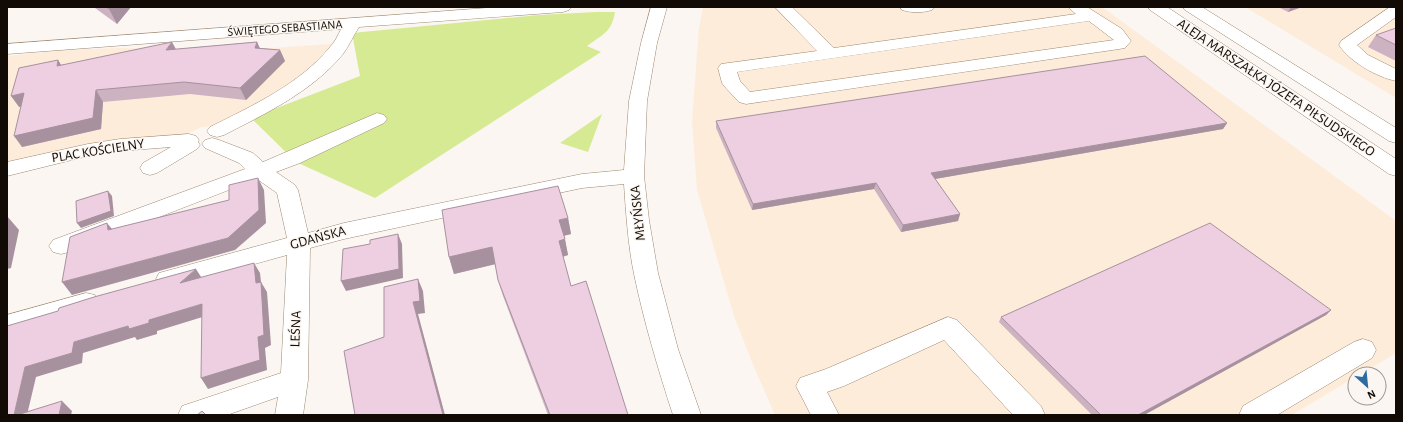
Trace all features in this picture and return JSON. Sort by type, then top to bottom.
[{"type":"street","name":"ŚWIĘTEGO SEBASTIANA","points":[[7,49],[564,7]]},
{"type":"street","name":"MŁYŃSKA","points":[[659,7],[649,43],[638,101],[634,176],[638,220],[646,273],[665,349],[687,415]]},
{"type":"street","points":[[783,7],[830,54]]},
{"type":"street","points":[[908,7],[926,7]]},
{"type":"street","points":[[1076,7],[1092,16],[1122,38],[1123,41],[1118,44],[746,98],[731,83],[727,68],[1092,16]]},
{"type":"street","name":"ALEJA MARSZAŁKA JÓZEFA PIŁSUDSKIEGO","points":[[1156,7],[1396,169]]},
{"type":"street","name":"ALEJA MARSZAŁKA JÓZEFA PIŁSUDSKIEGO","points":[[1191,7],[1396,138]]},
{"type":"street","points":[[1396,10],[1347,45],[1362,59],[1396,76]]},
{"type":"street","points":[[214,137],[309,77],[337,50],[352,23]]},
{"type":"street","points":[[61,246],[293,158],[377,119]]},
{"type":"street","points":[[150,168],[190,143],[195,135],[204,131],[246,158],[260,171],[287,190],[299,243]]},
{"type":"street","name":"PLAC KOŚCIELNY","points":[[7,169],[100,148],[142,143],[190,143]]},
{"type":"street","name":"GDAŃSKA","points":[[148,285],[344,231],[582,181],[634,176]]},
{"type":"street","name":"LEŚNA","points":[[289,415],[294,380],[299,243]]},
{"type":"street","points":[[7,325],[110,295]]},
{"type":"street","points":[[825,415],[810,386],[834,378],[948,327],[1031,415]]},
{"type":"street","points":[[1253,415],[1363,350]]},
{"type":"street","points":[[192,415],[294,380]]},
{"type":"shaded area","points":[[703,7],[1102,7],[1396,221],[1396,353],[1374,366],[1347,366],[1347,382],[1292,415],[775,415],[734,316],[697,190],[692,122],[699,28]]},
{"type":"shaded area","points":[[1245,7],[1396,7],[1396,98]]},
{"type":"shaded area","points":[[332,44],[317,61],[294,80],[256,105],[217,126],[202,127],[185,135],[117,140],[7,165],[7,56],[64,50],[118,48],[178,49],[198,53]]},
{"type":"green space","points":[[615,12],[614,19],[609,29],[602,36],[587,46],[601,52],[375,198],[296,162],[251,118],[360,76],[352,33],[539,15]]},
{"type":"green space","points":[[602,114],[588,152],[560,143]]},
{"type":"building","points":[[1396,28],[1396,45],[1376,35]]},
{"type":"building","points":[[172,42],[166,50],[257,42],[255,48],[280,50],[240,88],[184,82],[96,90],[93,118],[14,136],[24,93],[11,96],[19,68],[58,60],[57,66]]},
{"type":"building","points":[[1145,56],[1227,123],[931,173],[960,214],[903,225],[876,183],[753,204],[716,121]]},
{"type":"building","points":[[258,178],[259,210],[228,238],[62,282],[70,237],[107,223],[108,230],[229,200],[229,185]]},
{"type":"building","points":[[558,186],[568,218],[559,220],[565,239],[559,241],[571,286],[586,281],[628,415],[550,415],[498,280],[492,247],[449,257],[442,210]]},
{"type":"building","points":[[108,191],[111,211],[77,223],[76,201]]},
{"type":"building","points":[[1210,223],[1331,310],[1138,415],[1101,415],[1001,317]]},
{"type":"building","points":[[398,234],[399,269],[341,281],[343,249],[370,244],[370,240]]},
{"type":"building","points":[[254,263],[256,283],[261,282],[264,335],[258,337],[260,360],[201,378],[202,304],[149,320],[149,323],[129,329],[128,326],[74,342],[72,353],[25,367],[14,415],[7,415],[7,326],[58,311],[59,308],[94,297],[196,269],[180,283]]},
{"type":"building","points":[[418,279],[420,301],[413,302],[443,415],[355,415],[344,351],[384,337],[384,287]]},
{"type":"building","points":[[62,401],[59,415],[17,415]]},
{"type":"building","points":[[202,411],[206,415],[197,415]]}]
